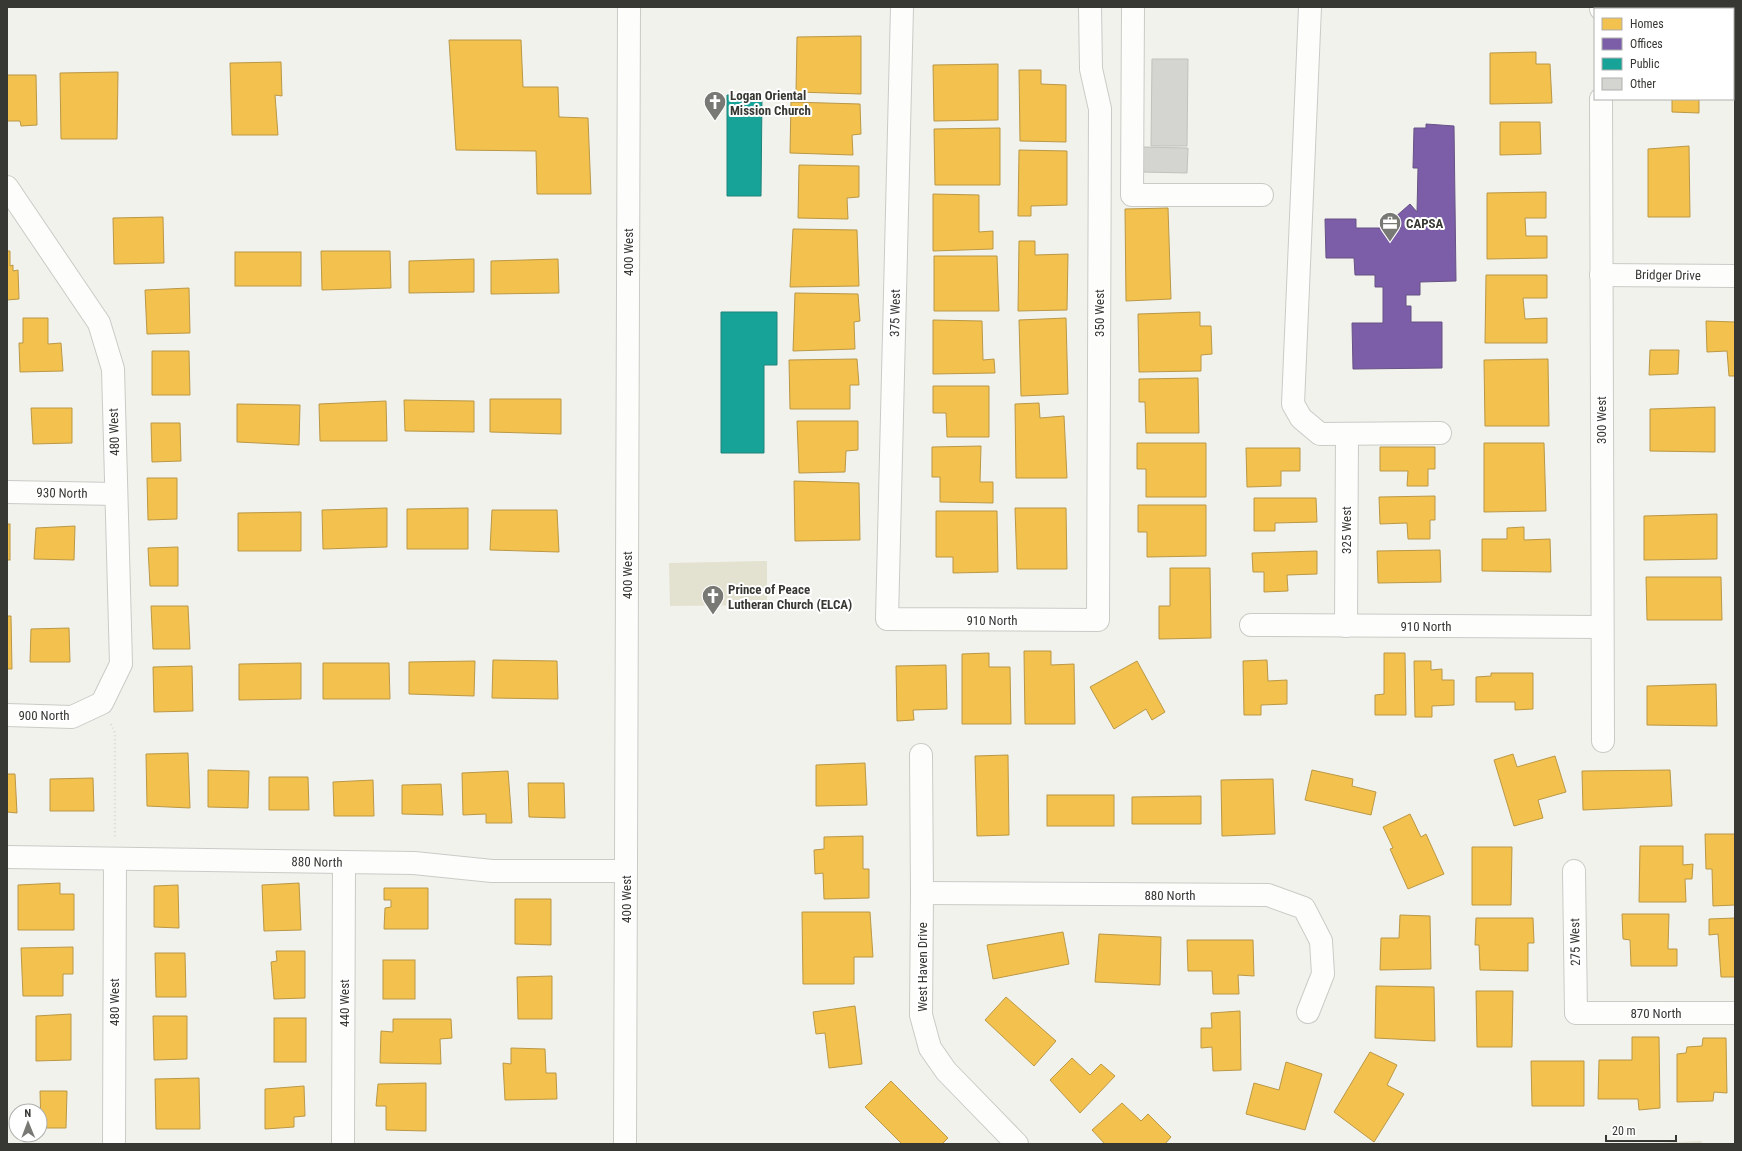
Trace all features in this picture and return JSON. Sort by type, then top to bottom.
[{"type":"street","name":"400 West","points":[[625,1144],[629,7]]},
{"type":"street","name":"375 West","points":[[887,619],[902,7]]},
{"type":"street","name":"350 West","points":[[1090,7],[1091,69],[1100,109],[1098,620]]},
{"type":"street","points":[[1133,7],[1132,195],[1262,196]]},
{"type":"street","points":[[1310,7],[1293,404],[1301,418],[1320,434],[1440,433]]},
{"type":"street","name":"300 West","points":[[1601,100],[1601,627],[1603,741]]},
{"type":"street","name":"480 West","points":[[7,187],[99,323],[113,369],[120,664],[106,712]]},
{"type":"street","name":"Bridger Drive","points":[[1600,274],[1735,276]]},
{"type":"street","name":"325 West","points":[[1346,626],[1347,434]]},
{"type":"street","name":"930 North","points":[[7,492],[116,494]]},
{"type":"street","name":"910 North","points":[[887,619],[1098,620]]},
{"type":"street","name":"910 North","points":[[1251,625],[1601,627]]},
{"type":"street","name":"900 North","points":[[7,715],[72,716],[106,712]]},
{"type":"street","name":"West Haven Drive","points":[[921,755],[921,1015],[930,1048],[946,1071],[1018,1144]]},
{"type":"street","name":"880 North","points":[[7,857],[414,863],[492,871],[626,872]]},
{"type":"street","name":"480 West","points":[[114,1144],[115,859]]},
{"type":"street","name":"440 West","points":[[344,862],[344,1144]]},
{"type":"street","name":"275 West","points":[[1574,871],[1576,1013]]},
{"type":"street","name":"880 North","points":[[922,893],[1268,895],[1304,908],[1321,941],[1323,974],[1308,1012]]},
{"type":"street","name":"870 North","points":[[1576,1013],[1735,1013]]},
{"type":"path","points":[[106,712],[114,733],[115,859]]},
{"type":"shaded area","points":[[767,561],[767,605],[670,606],[669,563]]},
{"type":"shaded area","points":[[1701,1141],[1703,1144],[1639,1144]]},
{"type":"building: Homes","points":[[861,36],[861,94],[796,92],[797,37]]},
{"type":"building: Homes","points":[[449,40],[521,40],[523,87],[558,87],[559,117],[588,118],[591,194],[537,194],[536,151],[456,150]]},
{"type":"building: Homes","points":[[1536,52],[1536,64],[1550,64],[1552,103],[1490,104],[1490,53]]},
{"type":"building: Homes","points":[[1734,59],[1735,59],[1734,98]]},
{"type":"building: Homes","points":[[281,62],[282,96],[275,95],[278,135],[232,135],[230,63]]},
{"type":"building: Homes","points":[[998,64],[998,120],[934,121],[933,65]]},
{"type":"building: Homes","points":[[1019,70],[1041,70],[1041,84],[1066,85],[1066,142],[1020,141]]},
{"type":"building: Homes","points":[[118,72],[117,139],[61,139],[60,73]]},
{"type":"building: Homes","points":[[7,75],[36,75],[37,125],[21,126],[20,121],[7,121]]},
{"type":"building: Homes","points":[[1672,100],[1699,100],[1699,113],[1672,112]]},
{"type":"building: Homes","points":[[791,102],[860,104],[861,134],[852,135],[853,155],[790,153]]},
{"type":"building: Homes","points":[[1500,122],[1540,122],[1541,154],[1500,155]]},
{"type":"building: Homes","points":[[1000,128],[1000,185],[935,185],[934,129]]},
{"type":"building: Homes","points":[[1689,146],[1690,217],[1648,217],[1648,149]]},
{"type":"building: Homes","points":[[1019,150],[1067,151],[1067,205],[1031,206],[1031,216],[1018,216]]},
{"type":"building: Homes","points":[[799,165],[859,166],[859,197],[847,198],[848,219],[798,218]]},
{"type":"building: Homes","points":[[1546,192],[1546,218],[1525,218],[1526,236],[1547,236],[1547,258],[1487,259],[1487,193]]},
{"type":"building: Homes","points":[[933,194],[979,195],[979,232],[993,231],[993,249],[933,251]]},
{"type":"building: Homes","points":[[1168,208],[1171,299],[1126,301],[1125,209]]},
{"type":"building: Homes","points":[[163,217],[164,263],[114,264],[113,218]]},
{"type":"building: Homes","points":[[793,229],[857,230],[859,286],[790,287]]},
{"type":"building: Homes","points":[[1019,241],[1035,241],[1035,255],[1068,254],[1067,310],[1018,311]]},
{"type":"building: Homes","points":[[7,251],[10,251],[10,266],[13,265],[13,271],[18,270],[19,299],[7,300]]},
{"type":"building: Homes","points":[[321,251],[390,251],[391,288],[322,290]]},
{"type":"building: Homes","points":[[235,252],[301,252],[301,286],[235,286]]},
{"type":"building: Homes","points":[[934,256],[997,256],[999,311],[934,311]]},
{"type":"building: Homes","points":[[474,259],[474,292],[409,293],[409,261]]},
{"type":"building: Homes","points":[[558,259],[559,293],[491,294],[491,261]]},
{"type":"building: Homes","points":[[1486,275],[1547,275],[1547,298],[1523,298],[1525,319],[1547,318],[1547,343],[1485,343]]},
{"type":"building: Homes","points":[[189,288],[190,333],[147,334],[145,290]]},
{"type":"building: Homes","points":[[795,293],[858,294],[860,321],[854,322],[855,349],[793,351]]},
{"type":"building: Homes","points":[[1200,312],[1200,326],[1211,326],[1212,354],[1201,355],[1201,371],[1139,372],[1138,314]]},
{"type":"building: Homes","points":[[23,318],[48,318],[48,344],[61,343],[63,371],[20,372],[19,343],[23,343]]},
{"type":"building: Homes","points":[[1066,318],[1068,394],[1021,396],[1019,320]]},
{"type":"building: Homes","points":[[933,320],[982,321],[983,360],[994,359],[995,373],[933,374]]},
{"type":"building: Homes","points":[[1706,321],[1735,322],[1735,376],[1729,376],[1727,351],[1707,352]]},
{"type":"building: Homes","points":[[1650,350],[1679,350],[1678,374],[1649,375]]},
{"type":"building: Homes","points":[[152,351],[189,351],[190,395],[152,395]]},
{"type":"building: Homes","points":[[857,359],[859,385],[850,385],[850,409],[790,409],[789,360]]},
{"type":"building: Homes","points":[[1548,359],[1549,426],[1485,426],[1484,360]]},
{"type":"building: Homes","points":[[1198,378],[1199,433],[1146,433],[1145,402],[1139,402],[1139,379]]},
{"type":"building: Homes","points":[[933,386],[989,386],[989,437],[947,437],[946,413],[933,413]]},
{"type":"building: Homes","points":[[490,399],[561,399],[561,434],[490,432]]},
{"type":"building: Homes","points":[[404,400],[474,401],[474,432],[405,431]]},
{"type":"building: Homes","points":[[386,401],[387,441],[320,441],[319,404]]},
{"type":"building: Homes","points":[[1039,403],[1040,418],[1064,416],[1067,478],[1016,478],[1015,404]]},
{"type":"building: Homes","points":[[237,404],[300,405],[299,445],[237,442]]},
{"type":"building: Homes","points":[[1715,407],[1715,452],[1650,451],[1650,409]]},
{"type":"building: Homes","points":[[31,408],[72,408],[72,443],[33,444]]},
{"type":"building: Homes","points":[[797,421],[858,421],[858,450],[846,451],[845,472],[799,473]]},
{"type":"building: Homes","points":[[151,423],[180,423],[181,461],[152,462]]},
{"type":"building: Homes","points":[[1137,443],[1206,443],[1206,497],[1146,497],[1146,469],[1137,469]]},
{"type":"building: Homes","points":[[1484,443],[1544,443],[1546,511],[1484,512]]},
{"type":"building: Homes","points":[[981,446],[980,482],[993,482],[993,503],[940,502],[940,477],[932,477],[932,447]]},
{"type":"building: Homes","points":[[1380,447],[1435,447],[1435,469],[1428,469],[1428,486],[1407,486],[1408,471],[1380,471]]},
{"type":"building: Homes","points":[[1246,448],[1300,448],[1300,471],[1281,471],[1281,486],[1247,487]]},
{"type":"building: Homes","points":[[147,478],[177,478],[177,519],[148,520]]},
{"type":"building: Homes","points":[[794,481],[859,483],[860,540],[795,541]]},
{"type":"building: Homes","points":[[1435,496],[1435,520],[1430,520],[1430,539],[1408,539],[1407,523],[1380,524],[1379,497]]},
{"type":"building: Homes","points":[[1254,498],[1316,498],[1317,522],[1275,523],[1275,531],[1254,531]]},
{"type":"building: Homes","points":[[1138,505],[1206,505],[1206,556],[1147,557],[1147,532],[1138,532]]},
{"type":"building: Homes","points":[[387,508],[387,547],[323,549],[322,510]]},
{"type":"building: Homes","points":[[468,508],[468,549],[407,549],[407,509]]},
{"type":"building: Homes","points":[[1015,508],[1066,508],[1067,569],[1017,569]]},
{"type":"building: Homes","points":[[492,510],[557,510],[559,552],[490,550]]},
{"type":"building: Homes","points":[[936,511],[997,511],[998,572],[953,573],[953,557],[936,557]]},
{"type":"building: Homes","points":[[301,512],[301,551],[238,551],[238,513]]},
{"type":"building: Homes","points":[[1717,514],[1717,559],[1644,560],[1644,516]]},
{"type":"building: Homes","points":[[7,524],[10,524],[10,560],[7,560]]},
{"type":"building: Homes","points":[[75,526],[74,560],[34,559],[36,528]]},
{"type":"building: Homes","points":[[1524,527],[1524,540],[1550,539],[1551,572],[1482,571],[1482,539],[1507,539],[1507,528]]},
{"type":"building: Homes","points":[[178,547],[178,586],[150,586],[148,548]]},
{"type":"building: Homes","points":[[1440,550],[1441,582],[1378,583],[1377,551]]},
{"type":"building: Homes","points":[[1317,551],[1317,574],[1287,575],[1288,591],[1264,592],[1264,572],[1253,572],[1252,553]]},
{"type":"building: Homes","points":[[1170,568],[1210,568],[1211,638],[1159,639],[1159,606],[1170,606]]},
{"type":"building: Homes","points":[[1646,577],[1721,577],[1722,620],[1647,620]]},
{"type":"building: Homes","points":[[151,606],[188,606],[190,649],[153,649]]},
{"type":"building: Homes","points":[[7,616],[11,616],[12,669],[7,669]]},
{"type":"building: Homes","points":[[69,628],[70,662],[30,662],[31,629]]},
{"type":"building: Homes","points":[[1024,651],[1051,651],[1051,665],[1074,664],[1075,724],[1025,724]]},
{"type":"building: Homes","points":[[989,653],[989,667],[1010,667],[1011,724],[962,724],[962,654]]},
{"type":"building: Homes","points":[[1384,653],[1405,653],[1406,715],[1375,715],[1375,695],[1384,694]]},
{"type":"building: Homes","points":[[493,660],[557,661],[558,699],[492,698]]},
{"type":"building: Homes","points":[[1267,660],[1268,681],[1287,680],[1287,704],[1261,705],[1261,715],[1244,715],[1243,661]]},
{"type":"building: Homes","points":[[475,661],[474,696],[409,694],[409,662]]},
{"type":"building: Homes","points":[[1137,661],[1165,712],[1152,720],[1146,709],[1114,729],[1090,687]]},
{"type":"building: Homes","points":[[1414,661],[1431,661],[1431,670],[1442,669],[1442,680],[1454,680],[1454,705],[1432,706],[1432,717],[1415,717]]},
{"type":"building: Homes","points":[[301,663],[301,699],[239,700],[239,664]]},
{"type":"building: Homes","points":[[323,663],[389,663],[390,699],[323,699]]},
{"type":"building: Homes","points":[[946,665],[947,709],[913,710],[914,720],[897,721],[896,666]]},
{"type":"building: Homes","points":[[192,666],[193,711],[154,712],[153,667]]},
{"type":"building: Homes","points":[[1491,673],[1533,673],[1533,709],[1515,710],[1515,702],[1476,702],[1476,677],[1491,676]]},
{"type":"building: Homes","points":[[1716,684],[1717,726],[1647,725],[1647,686]]},
{"type":"building: Homes","points":[[188,753],[190,808],[147,806],[146,754]]},
{"type":"building: Homes","points":[[1513,754],[1517,767],[1555,756],[1566,792],[1538,800],[1543,818],[1514,826],[1494,760]]},
{"type":"building: Homes","points":[[1008,755],[1009,835],[977,836],[975,756]]},
{"type":"building: Homes","points":[[865,763],[867,805],[816,806],[816,765]]},
{"type":"building: Homes","points":[[208,770],[249,771],[248,808],[208,807]]},
{"type":"building: Homes","points":[[1312,770],[1353,779],[1352,786],[1376,792],[1371,815],[1305,800]]},
{"type":"building: Homes","points":[[1670,770],[1672,806],[1583,810],[1582,771]]},
{"type":"building: Homes","points":[[508,771],[512,823],[486,823],[486,814],[463,815],[462,773]]},
{"type":"building: Homes","points":[[7,774],[15,774],[17,813],[7,812]]},
{"type":"building: Homes","points":[[269,777],[308,777],[309,810],[269,810]]},
{"type":"building: Homes","points":[[93,778],[94,811],[50,811],[50,779]]},
{"type":"building: Homes","points":[[1273,779],[1275,834],[1222,836],[1221,780]]},
{"type":"building: Homes","points":[[373,780],[374,816],[334,816],[333,782]]},
{"type":"building: Homes","points":[[528,783],[564,783],[565,818],[529,817]]},
{"type":"building: Homes","points":[[441,784],[443,815],[402,814],[402,785]]},
{"type":"building: Homes","points":[[1047,795],[1114,795],[1114,826],[1047,826]]},
{"type":"building: Homes","points":[[1201,796],[1201,824],[1132,824],[1132,797]]},
{"type":"building: Homes","points":[[1410,814],[1421,837],[1426,834],[1444,874],[1408,889],[1390,849],[1393,848],[1383,827]]},
{"type":"building: Homes","points":[[1705,834],[1735,834],[1735,905],[1713,906],[1712,869],[1706,869]]},
{"type":"building: Homes","points":[[863,836],[863,869],[869,869],[869,898],[824,899],[823,873],[815,874],[814,850],[824,849],[824,837]]},
{"type":"building: Homes","points":[[1640,846],[1683,846],[1683,865],[1693,864],[1692,879],[1685,879],[1686,902],[1639,902]]},
{"type":"building: Homes","points":[[1472,847],[1512,847],[1511,905],[1472,905]]},
{"type":"building: Homes","points":[[60,883],[60,894],[74,894],[74,930],[18,930],[18,885]]},
{"type":"building: Homes","points":[[299,883],[301,930],[264,931],[262,885]]},
{"type":"building: Homes","points":[[178,885],[179,928],[154,927],[154,886]]},
{"type":"building: Homes","points":[[384,888],[428,888],[428,929],[384,929],[385,908],[391,907],[391,900],[384,900]]},
{"type":"building: Homes","points":[[515,899],[551,899],[551,945],[515,944]]},
{"type":"building: Homes","points":[[802,912],[870,912],[873,957],[854,957],[854,984],[803,984]]},
{"type":"building: Homes","points":[[1622,914],[1669,914],[1668,949],[1677,949],[1677,966],[1631,966],[1630,940],[1623,939]]},
{"type":"building: Homes","points":[[1400,915],[1430,916],[1431,969],[1380,970],[1381,938],[1399,938]]},
{"type":"building: Homes","points":[[1476,918],[1533,918],[1534,943],[1528,943],[1528,971],[1480,970],[1479,945],[1475,945]]},
{"type":"building: Homes","points":[[1735,918],[1735,977],[1721,977],[1718,934],[1709,935],[1709,919]]},
{"type":"building: Homes","points":[[1063,932],[1069,964],[993,979],[987,945]]},
{"type":"building: Homes","points":[[1099,934],[1161,937],[1160,985],[1095,982]]},
{"type":"building: Homes","points":[[1187,940],[1253,940],[1254,976],[1238,975],[1239,994],[1213,994],[1212,971],[1188,971]]},
{"type":"building: Homes","points":[[73,947],[73,974],[63,974],[63,996],[23,996],[21,948]]},
{"type":"building: Homes","points":[[276,951],[305,951],[305,998],[274,999],[271,962],[277,961]]},
{"type":"building: Homes","points":[[155,953],[185,953],[186,997],[156,997]]},
{"type":"building: Homes","points":[[383,960],[415,960],[415,999],[383,999]]},
{"type":"building: Homes","points":[[552,976],[552,1019],[518,1019],[517,977]]},
{"type":"building: Homes","points":[[1376,986],[1434,987],[1435,1041],[1375,1038]]},
{"type":"building: Homes","points":[[1476,991],[1513,991],[1512,1047],[1477,1047]]},
{"type":"building: Homes","points":[[1006,997],[1056,1041],[1034,1066],[985,1020]]},
{"type":"building: Homes","points":[[855,1006],[862,1064],[829,1068],[825,1033],[816,1034],[813,1012]]},
{"type":"building: Homes","points":[[1240,1011],[1241,1070],[1213,1071],[1212,1047],[1201,1048],[1201,1028],[1212,1028],[1211,1013]]},
{"type":"building: Homes","points":[[71,1014],[71,1060],[36,1061],[36,1016]]},
{"type":"building: Homes","points":[[153,1016],[187,1016],[187,1059],[154,1060]]},
{"type":"building: Homes","points":[[274,1018],[306,1018],[306,1062],[274,1062]]},
{"type":"building: Homes","points":[[393,1019],[451,1019],[452,1038],[440,1039],[441,1064],[380,1063],[381,1031],[393,1032]]},
{"type":"building: Homes","points":[[1632,1037],[1659,1037],[1660,1108],[1639,1110],[1638,1099],[1598,1099],[1599,1060],[1632,1060]]},
{"type":"building: Homes","points":[[1703,1038],[1726,1038],[1727,1093],[1714,1092],[1713,1101],[1677,1102],[1677,1054],[1686,1053],[1687,1047],[1702,1046]]},
{"type":"building: Homes","points":[[511,1048],[545,1049],[546,1073],[556,1073],[557,1099],[505,1100],[503,1063],[511,1064]]},
{"type":"building: Homes","points":[[1370,1052],[1397,1065],[1387,1085],[1404,1094],[1374,1142],[1334,1112]]},
{"type":"building: Homes","points":[[1072,1058],[1090,1075],[1101,1064],[1115,1076],[1080,1113],[1050,1080]]},
{"type":"building: Homes","points":[[1531,1061],[1584,1061],[1584,1106],[1532,1106]]},
{"type":"building: Homes","points":[[1286,1062],[1322,1074],[1305,1130],[1246,1114],[1254,1083],[1279,1090]]},
{"type":"building: Homes","points":[[199,1078],[200,1129],[156,1129],[155,1079]]},
{"type":"building: Homes","points":[[891,1081],[948,1138],[942,1144],[902,1144],[865,1107]]},
{"type":"building: Homes","points":[[426,1083],[426,1131],[386,1130],[386,1106],[376,1106],[378,1084]]},
{"type":"building: Homes","points":[[304,1086],[305,1116],[294,1117],[294,1127],[265,1129],[265,1089]]},
{"type":"building: Homes","points":[[40,1091],[67,1091],[66,1128],[48,1128],[48,1103],[40,1103]]},
{"type":"building: Homes","points":[[1122,1103],[1141,1121],[1148,1114],[1171,1137],[1165,1144],[1105,1144],[1092,1130]]},
{"type":"building: Offices","name":"CAPSA","points":[[1426,124],[1454,126],[1456,281],[1420,282],[1420,295],[1406,295],[1406,306],[1411,306],[1411,322],[1442,322],[1442,368],[1353,369],[1352,323],[1383,323],[1383,287],[1375,287],[1375,275],[1355,275],[1354,258],[1326,258],[1325,219],[1356,219],[1356,228],[1401,228],[1393,219],[1410,204],[1417,212],[1418,168],[1413,168],[1414,128],[1426,128]]},
{"type":"building: Public","points":[[727,95],[762,96],[761,196],[727,196]]},
{"type":"building: Public","points":[[721,312],[777,312],[777,365],[764,365],[764,453],[721,453]]},
{"type":"building: Other","points":[[1152,59],[1188,59],[1187,146],[1151,146]]},
{"type":"building: Other","points":[[1142,147],[1188,148],[1187,173],[1142,172]]},
{"type":"place","name":"Logan Oriental Mission Church","points":[[715,122]]},
{"type":"place","name":"CAPSA","points":[[1390,242]]},
{"type":"place","name":"Prince of Peace Lutheran Church (ELCA)","points":[[713,616]]}]
